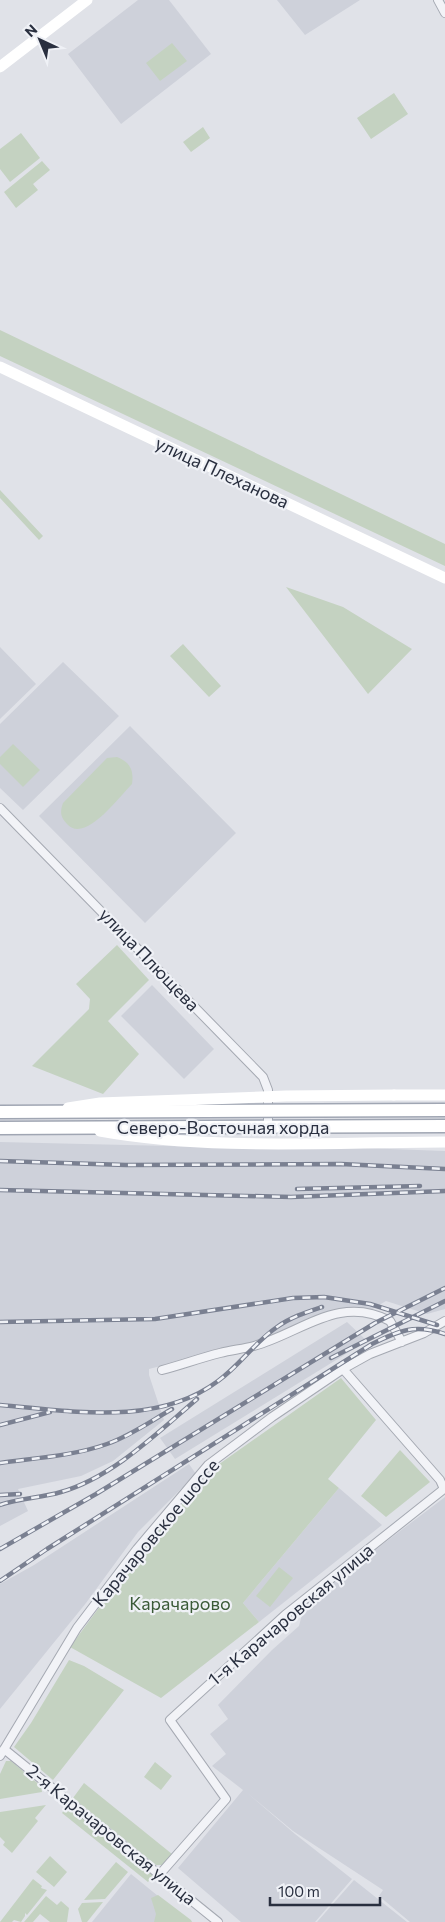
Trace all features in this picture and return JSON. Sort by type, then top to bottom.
[{"type":"main road","name":"Северо-Восточная хорда","points":[[0,1112],[445,1111]]},
{"type":"main road","name":"Северо-Восточная хорда","points":[[0,1127],[445,1125]]},
{"type":"street","points":[[0,67],[87,0]]},
{"type":"street","points":[[438,0],[445,13]]},
{"type":"street","name":"улица Плеханова","points":[[0,367],[445,578]]},
{"type":"street","name":"улица Плющева","points":[[0,808],[263,1077],[268,1090],[268,1125]]},
{"type":"street","points":[[40,1112],[100,1103],[286,1096],[445,1095]]},
{"type":"street","points":[[0,1112],[268,1113],[445,1111]]},
{"type":"street","points":[[0,1127],[445,1125]]},
{"type":"street","points":[[83,1128],[140,1138],[248,1142],[445,1142]]},
{"type":"street","points":[[162,1370],[221,1353],[255,1346],[328,1315],[347,1311],[366,1312],[390,1321],[402,1342]]},
{"type":"street","name":"Карачаровское шоссе","points":[[2,1753],[61,1653],[137,1549],[208,1465],[272,1417],[343,1369],[370,1354],[424,1333],[445,1321]]},
{"type":"street","name":"1-я Карачаровская улица","points":[[160,1874],[226,1800],[170,1720],[285,1615],[444,1490],[440,1480],[343,1369]]},
{"type":"street","name":"2-я Карачаровская улица","points":[[2,1753],[61,1795],[160,1874],[214,1921]]},
{"type":"shaded area","points":[[138,0],[169,0],[211,54],[121,124],[68,54]]},
{"type":"shaded area","points":[[277,0],[360,0],[305,35]]},
{"type":"shaded area","points":[[0,647],[36,684],[0,719]]},
{"type":"shaded area","points":[[63,662],[119,716],[23,810],[0,788],[0,724]]},
{"type":"shaded area","points":[[130,726],[236,833],[145,923],[39,816]]},
{"type":"shaded area","points":[[152,985],[214,1049],[184,1079],[121,1016]]},
{"type":"shaded area","points":[[0,1142],[211,1147],[335,1147],[445,1151],[445,1309],[427,1314],[386,1301],[369,1311],[351,1309],[329,1311],[254,1342],[149,1369],[149,1375],[164,1420],[113,1461],[81,1476],[18,1489],[28,1511],[0,1526]]},
{"type":"shaded area","points":[[347,1322],[367,1341],[175,1459],[160,1438]]},
{"type":"shaded area","points":[[189,1464],[196,1474],[138,1532],[86,1603],[0,1709],[0,1584],[34,1565]]},
{"type":"shaded area","points":[[339,1488],[382,1525],[259,1622],[243,1603]]},
{"type":"shaded area","points":[[445,1497],[445,1922],[410,1922],[379,1896],[383,1890],[293,1831],[245,1791],[295,1834],[352,1879],[315,1922],[241,1922],[178,1868],[243,1790],[212,1766],[226,1754],[210,1734],[228,1719],[218,1705],[272,1650],[299,1626],[305,1603]]},
{"type":"shaded area","points":[[131,1874],[190,1922],[92,1922]]},
{"type":"shaded area","points":[[354,1880],[407,1922],[317,1922]]},
{"type":"green space","points":[[172,43],[187,61],[160,81],[146,63]]},
{"type":"green space","points":[[394,93],[408,114],[371,139],[357,118]]},
{"type":"green space","points":[[203,127],[210,138],[191,152],[183,142]]},
{"type":"green space","points":[[21,133],[40,158],[10,182],[0,169],[0,149]]},
{"type":"green space","points":[[42,161],[50,170],[33,184],[38,190],[16,208],[4,192]]},
{"type":"green space","points":[[0,330],[445,544],[445,566],[0,356]]},
{"type":"green space","points":[[0,490],[43,536],[39,540],[0,498]]},
{"type":"green space","points":[[286,587],[343,607],[412,649],[368,694]]},
{"type":"green space","points":[[183,644],[221,686],[209,697],[170,656]]},
{"type":"green space","points":[[13,744],[40,770],[23,787],[0,764],[0,757]]},
{"type":"green space","points":[[117,757],[125,761],[130,767],[132,771],[132,784],[92,824],[74,829],[63,819],[61,809],[63,803],[107,758]]},
{"type":"green space","points":[[117,945],[149,980],[108,1021],[139,1054],[103,1094],[32,1066],[89,1009],[90,999],[76,984]]},
{"type":"green space","name":"Карачарово","points":[[341,1378],[376,1420],[328,1479],[339,1488],[243,1603],[259,1622],[161,1698],[70,1647],[143,1548],[215,1467]]},
{"type":"green space","points":[[400,1450],[430,1482],[386,1517],[361,1496]]},
{"type":"green space","points":[[279,1567],[293,1578],[270,1607],[256,1596]]},
{"type":"green space","points":[[69,1660],[84,1666],[124,1690],[53,1780],[14,1747],[31,1723]]},
{"type":"green space","points":[[6,1761],[11,1761],[41,1786],[42,1792],[0,1799],[0,1774]]},
{"type":"green space","points":[[155,1762],[172,1776],[161,1790],[144,1777]]},
{"type":"green space","points":[[84,1783],[172,1854],[162,1865],[156,1865],[73,1798]]},
{"type":"green space","points":[[46,1805],[35,1818],[38,1821],[12,1853],[3,1845],[5,1842],[0,1837],[0,1812]]},
{"type":"green space","points":[[67,1806],[154,1875],[148,1882],[62,1813]]},
{"type":"green space","points":[[50,1856],[67,1872],[54,1887],[36,1872]]},
{"type":"green space","points":[[116,1862],[128,1872],[105,1899],[84,1900]]},
{"type":"green space","points":[[33,1879],[42,1886],[41,1888],[47,1890],[27,1915],[25,1913],[21,1922],[14,1920],[12,1922],[0,1922]]},
{"type":"green space","points":[[158,1895],[192,1922],[154,1922],[156,1914],[151,1898]]},
{"type":"green space","points":[[46,1896],[57,1905],[61,1901],[69,1908],[67,1922],[50,1922],[40,1914],[33,1922],[24,1922]]},
{"type":"green space","points":[[103,1902],[87,1922],[82,1922],[78,1909],[82,1903]]},
{"type":"railway","points":[[0,1161],[126,1165],[341,1164],[445,1169]]},
{"type":"railway","points":[[297,1189],[420,1186]]},
{"type":"railway","points":[[0,1190],[291,1197],[445,1191]]},
{"type":"railway","points":[[0,1549],[96,1494],[375,1323],[445,1288]]},
{"type":"railway","points":[[0,1322],[155,1319],[293,1298],[324,1297],[370,1304],[437,1325]]},
{"type":"railway","points":[[331,1358],[445,1301]]},
{"type":"railway","points":[[0,1405],[84,1412],[141,1410],[168,1405],[194,1395],[218,1381],[282,1323],[322,1307]]},
{"type":"railway","points":[[0,1581],[47,1549],[372,1344],[391,1335],[408,1330],[425,1329],[445,1334]]},
{"type":"railway","points":[[0,1505],[61,1492],[99,1476],[134,1453],[197,1399]]},
{"type":"railway","points":[[0,1463],[54,1456],[107,1444],[124,1437],[172,1409]]},
{"type":"railway","points":[[0,1425],[50,1412]]},
{"type":"railway","points":[[0,1495],[20,1494]]}]
